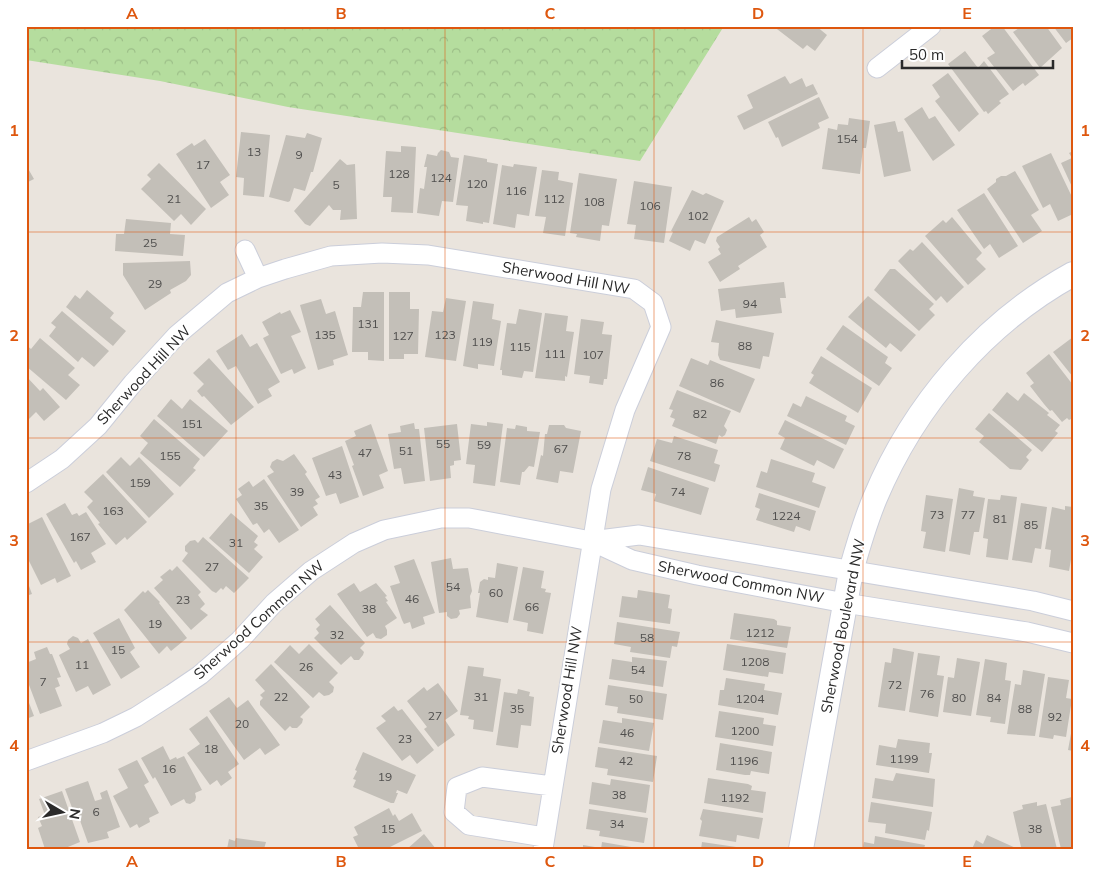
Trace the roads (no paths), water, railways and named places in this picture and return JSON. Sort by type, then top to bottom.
[{"type":"street","points":[[877,68],[931,26]]},
{"type":"street","points":[[245,250],[258,278]]},
{"type":"street","name":"Sherwood Hill NW","points":[[26,483],[62,459],[98,426],[133,383],[177,336],[227,293],[258,278],[331,256],[382,253],[428,255],[634,289],[653,303],[661,327],[625,410],[600,489],[543,843]]},
{"type":"street","name":"Sherwood Boulevard NW","points":[[802,849],[851,571],[862,534],[879,490],[909,432],[954,371],[994,331],[1036,297],[1073,274]]},
{"type":"street","name":"Sherwood Common NW","points":[[26,761],[103,734],[136,717],[172,694],[200,675],[222,656],[240,640],[274,603],[311,571],[354,543],[384,530],[441,518],[469,518],[591,541],[632,560],[697,575],[845,603],[1027,632],[1073,643]]},
{"type":"street","name":"Sherwood Common NW","points":[[591,541],[639,535],[1033,601],[1073,611]]},
{"type":"street","points":[[543,843],[469,825],[454,812],[457,787],[482,777],[552,786]]}]
